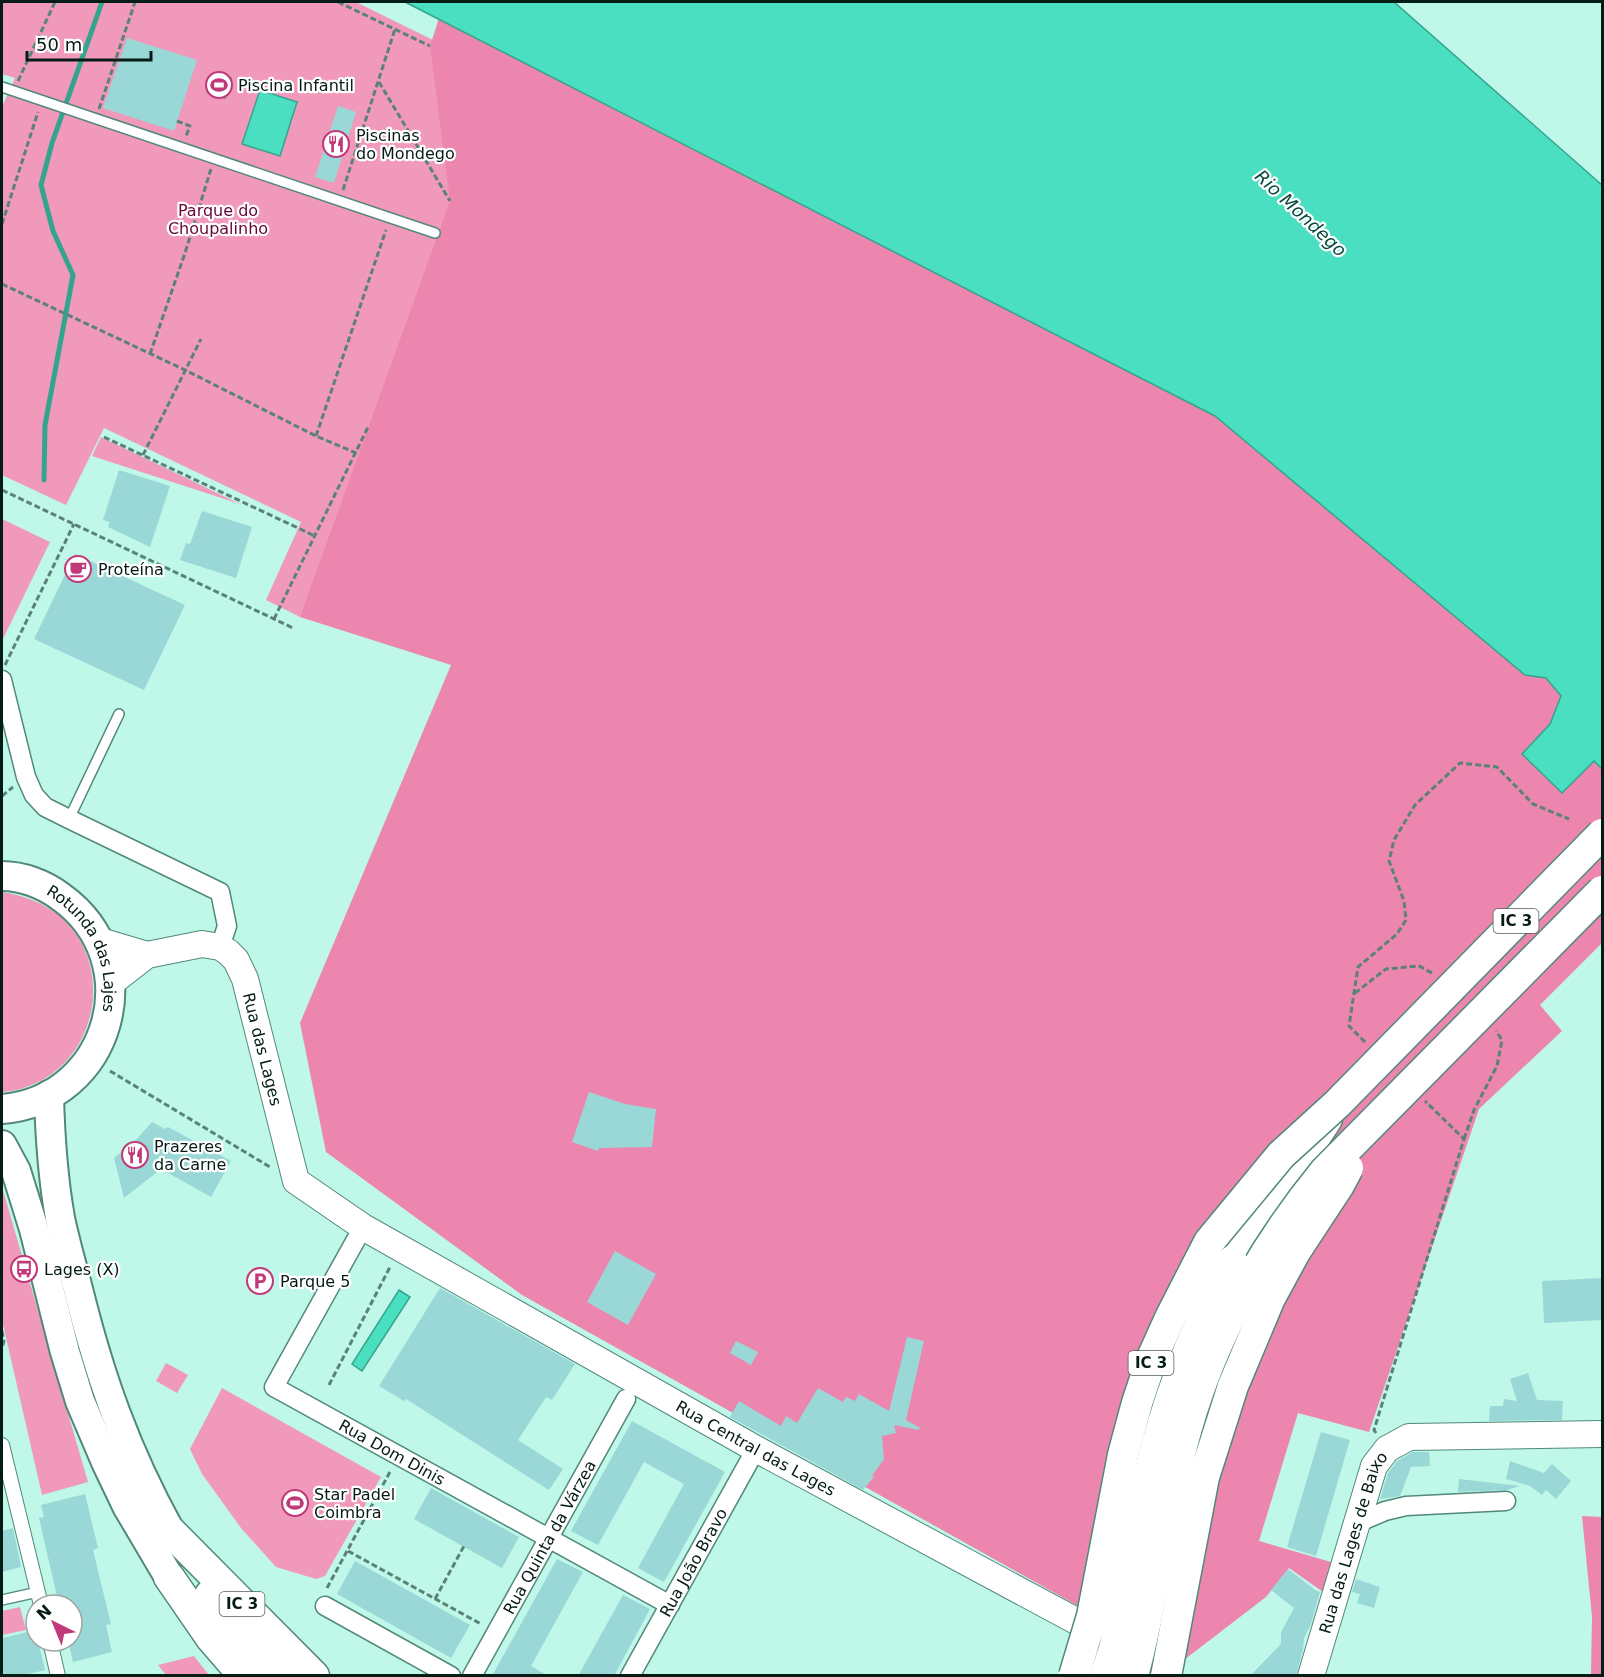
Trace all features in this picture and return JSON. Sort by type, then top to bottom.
[{"type":"highway","name":"IC 3","points":[[1074,1676],[1092,1616],[1124,1455],[1137,1403],[1152,1358],[1209,1242],[1281,1155],[1337,1104],[1602,834]]},
{"type":"highway","name":"IC 3","points":[[1133,1676],[1143,1639],[1186,1431],[1217,1343],[1253,1272],[1293,1211],[1325,1171],[1602,891]]},
{"type":"highway","name":"IC 3","points":[[1105,1676],[1116,1638],[1149,1474],[1164,1420],[1194,1335],[1218,1287],[1256,1222],[1337,1104]]},
{"type":"highway","name":"IC 3","points":[[1166,1676],[1204,1477],[1233,1386],[1275,1289],[1309,1229],[1339,1185],[1368,1128]]},
{"type":"highway","name":"IC 3","points":[[170,1531],[214,1601],[280,1676]]},
{"type":"highway","name":"IC 3","points":[[170,1531],[314,1676]]},
{"type":"highway","points":[[169,1577],[212,1638]]},
{"type":"highway","name":"IC 3","points":[[212,1638],[234,1676]]},
{"type":"highway","name":"IC 3","points":[[212,1638],[244,1676]]},
{"type":"main road","name":"Rotunda das Lajes","points":[[2,1109],[31,1103],[49,1095],[73,1078],[92,1056],[103,1033],[110,1009],[111,983],[100,941],[88,921],[72,904],[53,891],[31,881],[4,873]]},
{"type":"main road","points":[[100,941],[147,955]]},
{"type":"main road","points":[[111,983],[147,955],[202,944],[220,947]]},
{"type":"main road","name":"Rua das Lages","points":[[220,947],[236,960],[245,979],[296,1181],[338,1210]]},
{"type":"main road","points":[[49,1095],[50,1139],[60,1219],[92,1345],[129,1449],[170,1531]]},
{"type":"main road","points":[[2,1145],[16,1171],[34,1229],[65,1352],[80,1401],[127,1506],[169,1577]]},
{"type":"main road","name":"Rua Central das Lages","points":[[338,1210],[363,1227],[756,1449],[1179,1676]]},
{"type":"main road","name":"Rua das Lages de Baixo","points":[[1311,1676],[1374,1466],[1387,1449],[1409,1437],[1602,1434]]},
{"type":"street","points":[[2,680],[26,777],[34,795],[45,807],[220,892],[227,926],[220,947]]},
{"type":"street","name":"Rua Dom Dinis","points":[[363,1227],[274,1387],[670,1605]]},
{"type":"street","name":"Rua Quinta da Várzea","points":[[472,1676],[626,1399]]},
{"type":"street","points":[[2,1445],[7,1490],[38,1593]]},
{"type":"street","name":"Rua João Bravo","points":[[630,1676],[756,1449]]},
{"type":"street","points":[[1357,1523],[1385,1510],[1406,1506],[1506,1501]]},
{"type":"street","points":[[326,1606],[451,1676]]},
{"type":"street","points":[[53,1653],[58,1676]]},
{"type":"lane","points":[[2,87],[435,233]]},
{"type":"lane","points":[[69,819],[119,714]]},
{"type":"lane","points":[[2,1600],[24,1599]]},
{"type":"path","points":[[13,91],[55,2]]},
{"type":"path","points":[[96,119],[135,2]]},
{"type":"path","points":[[338,2],[430,46]]},
{"type":"path","points":[[339,201],[395,29]]},
{"type":"path","points":[[379,82],[450,201]]},
{"type":"path","points":[[2,224],[41,100]]},
{"type":"path","points":[[177,121],[190,126],[182,148]]},
{"type":"path","points":[[150,354],[214,159]]},
{"type":"path","points":[[316,436],[390,218]]},
{"type":"path","points":[[2,284],[185,370],[316,436],[356,453]]},
{"type":"path","points":[[143,455],[201,339]]},
{"type":"path","points":[[274,619],[369,425]]},
{"type":"path","points":[[104,437],[315,536]]},
{"type":"path","points":[[2,489],[293,628]]},
{"type":"path","points":[[2,672],[74,524]]},
{"type":"path","points":[[110,1071],[279,1172]]},
{"type":"path","points":[[329,1385],[389,1269]]},
{"type":"path","points":[[2,1331],[4,1341],[2,1348]]},
{"type":"path","points":[[326,1606],[318,1604],[399,1456]]},
{"type":"path","points":[[435,1599],[464,1546]]},
{"type":"path","points":[[347,1551],[496,1632]]},
{"type":"green space","name":"Parque do Choupalinho","points":[[2,2],[356,2],[433,40],[455,192],[374,428],[300,617],[266,600],[301,522],[104,428],[66,505],[2,475],[2,107],[15,78],[2,74]]},
{"type":"green space","points":[[101,437],[240,504],[92,456]]},
{"type":"green space","points":[[2,519],[50,542],[2,641]]},
{"type":"green space","points":[[2,892],[22,896],[41,904],[53,911],[71,928],[84,947],[91,969],[93,992],[90,1015],[83,1037],[70,1056],[53,1073],[41,1080],[29,1086],[2,1092]]},
{"type":"green space","points":[[2,1187],[88,1482],[42,1495],[2,1320]]},
{"type":"green space","points":[[166,1363],[188,1375],[177,1393],[156,1381]]},
{"type":"green space","name":"Star Padel Coimbra","points":[[222,1388],[381,1477],[325,1576],[316,1579],[276,1567],[241,1528],[202,1474],[190,1449]]},
{"type":"green space","points":[[20,1607],[24,1630],[2,1635],[2,1611]]},
{"type":"green space","points":[[194,1656],[209,1675],[166,1675],[158,1665]]},
{"type":"shaded area","points":[[439,18],[1215,416],[1525,675],[1546,678],[1561,696],[1550,724],[1522,754],[1594,761],[1602,769],[1602,943],[1540,1005],[1562,1031],[1479,1109],[1369,1432],[1298,1413],[1259,1541],[1331,1562],[1323,1592],[1289,1568],[1266,1597],[1180,1663],[522,1295],[326,1152],[300,1023],[451,665],[300,617],[450,201],[430,46]]},
{"type":"shaded area","points":[[1582,1516],[1602,1517],[1602,1675],[1591,1675],[1592,1617]]},
{"type":"water","name":"Rio Mondego","points":[[405,2],[1394,2],[1602,185],[1602,769],[1594,761],[1562,793],[1522,754],[1550,724],[1561,696],[1546,678],[1525,675],[1215,416]]},
{"type":"water","name":"Piscina Infantil","points":[[214,73],[231,78],[225,98],[207,92]]},
{"type":"water","points":[[260,90],[297,102],[280,156],[242,144]]},
{"type":"water","points":[[399,1290],[410,1297],[362,1371],[352,1364]]},
{"type":"building","points":[[127,38],[197,60],[174,131],[103,108]]},
{"type":"building","name":"Piscinas do Mondego","points":[[338,106],[356,112],[334,183],[315,177]]},
{"type":"building","points":[[119,470],[170,486],[150,547],[108,527],[110,522],[103,520]]},
{"type":"building","points":[[202,511],[252,527],[236,578],[180,560],[186,543],[190,544]]},
{"type":"building","points":[[75,554],[185,605],[144,690],[34,639]]},
{"type":"building","points":[[589,1092],[625,1104],[656,1109],[652,1147],[599,1148],[598,1151],[572,1142]]},
{"type":"building","points":[[152,1122],[165,1129],[168,1127],[231,1161],[211,1197],[161,1169],[124,1198],[114,1158],[134,1142]]},
{"type":"building","points":[[615,1251],[656,1274],[628,1325],[587,1302]]},
{"type":"building","points":[[1602,1278],[1602,1320],[1544,1323],[1542,1281]]},
{"type":"building","points":[[440,1288],[575,1364],[552,1400],[546,1397],[518,1440],[563,1469],[549,1490],[406,1399],[404,1401],[379,1386]]},
{"type":"building","points":[[907,1337],[924,1341],[906,1420],[920,1428],[919,1430],[894,1425],[896,1433],[882,1436],[884,1459],[872,1476],[874,1477],[863,1490],[730,1417],[739,1401],[781,1426],[786,1416],[797,1423],[818,1388],[843,1402],[846,1397],[855,1401],[859,1394],[889,1411]]},
{"type":"building","points":[[736,1341],[758,1352],[751,1365],[730,1353]]},
{"type":"building","points":[[1528,1373],[1537,1400],[1563,1401],[1562,1420],[1489,1421],[1490,1406],[1503,1406],[1504,1399],[1517,1401],[1510,1379]]},
{"type":"building","points":[[632,1421],[725,1472],[664,1582],[638,1568],[684,1484],[644,1462],[598,1545],[571,1531]]},
{"type":"building","points":[[1321,1432],[1350,1440],[1316,1556],[1287,1547]]},
{"type":"building","points":[[1413,1452],[1429,1452],[1430,1466],[1411,1467],[1400,1496],[1380,1499],[1388,1473],[1397,1461]]},
{"type":"building","points":[[1510,1461],[1544,1473],[1552,1464],[1571,1481],[1556,1499],[1546,1490],[1542,1495],[1530,1486],[1506,1479]]},
{"type":"building","points":[[1459,1479],[1520,1486],[1507,1490],[1458,1492]]},
{"type":"building","points":[[431,1488],[519,1537],[502,1568],[414,1519]]},
{"type":"building","points":[[85,1494],[98,1548],[93,1550],[111,1624],[106,1625],[112,1652],[73,1662],[71,1653],[84,1653],[84,1593],[56,1593],[39,1518],[44,1517],[41,1505]]},
{"type":"building","points":[[13,1528],[21,1567],[2,1572],[2,1531]]},
{"type":"building","points":[[557,1559],[583,1572],[531,1666],[548,1676],[492,1676]]},
{"type":"building","points":[[355,1561],[470,1625],[451,1658],[337,1594]]},
{"type":"building","points":[[1288,1569],[1320,1592],[1311,1624],[1304,1638],[1296,1676],[1250,1676],[1281,1644],[1281,1632],[1294,1608],[1271,1590]]},
{"type":"building","points":[[1356,1579],[1380,1587],[1374,1608],[1357,1603],[1360,1594],[1352,1592]]},
{"type":"building","points":[[623,1595],[650,1609],[614,1676],[578,1676]]},
{"type":"building","points":[[24,1633],[24,1653],[41,1653],[45,1670],[20,1676],[2,1676],[2,1638]]},
{"type":"waterway","points":[[44,480],[45,425],[73,275],[53,231],[41,185],[52,143],[102,2]]},
{"type":"place","name":"Piscina Infantil","points":[[219,85]]},
{"type":"place","name":"Piscinas do Mondego","points":[[336,144]]},
{"type":"place","name":"Proteína","points":[[78,569]]},
{"type":"place","name":"Prazeres da Carne","points":[[135,1155]]},
{"type":"place","name":"Lages (X)","points":[[24,1269]]},
{"type":"place","name":"Parque 5","points":[[260,1281]]},
{"type":"place","name":"Star Padel Coimbra","points":[[295,1503]]}]
